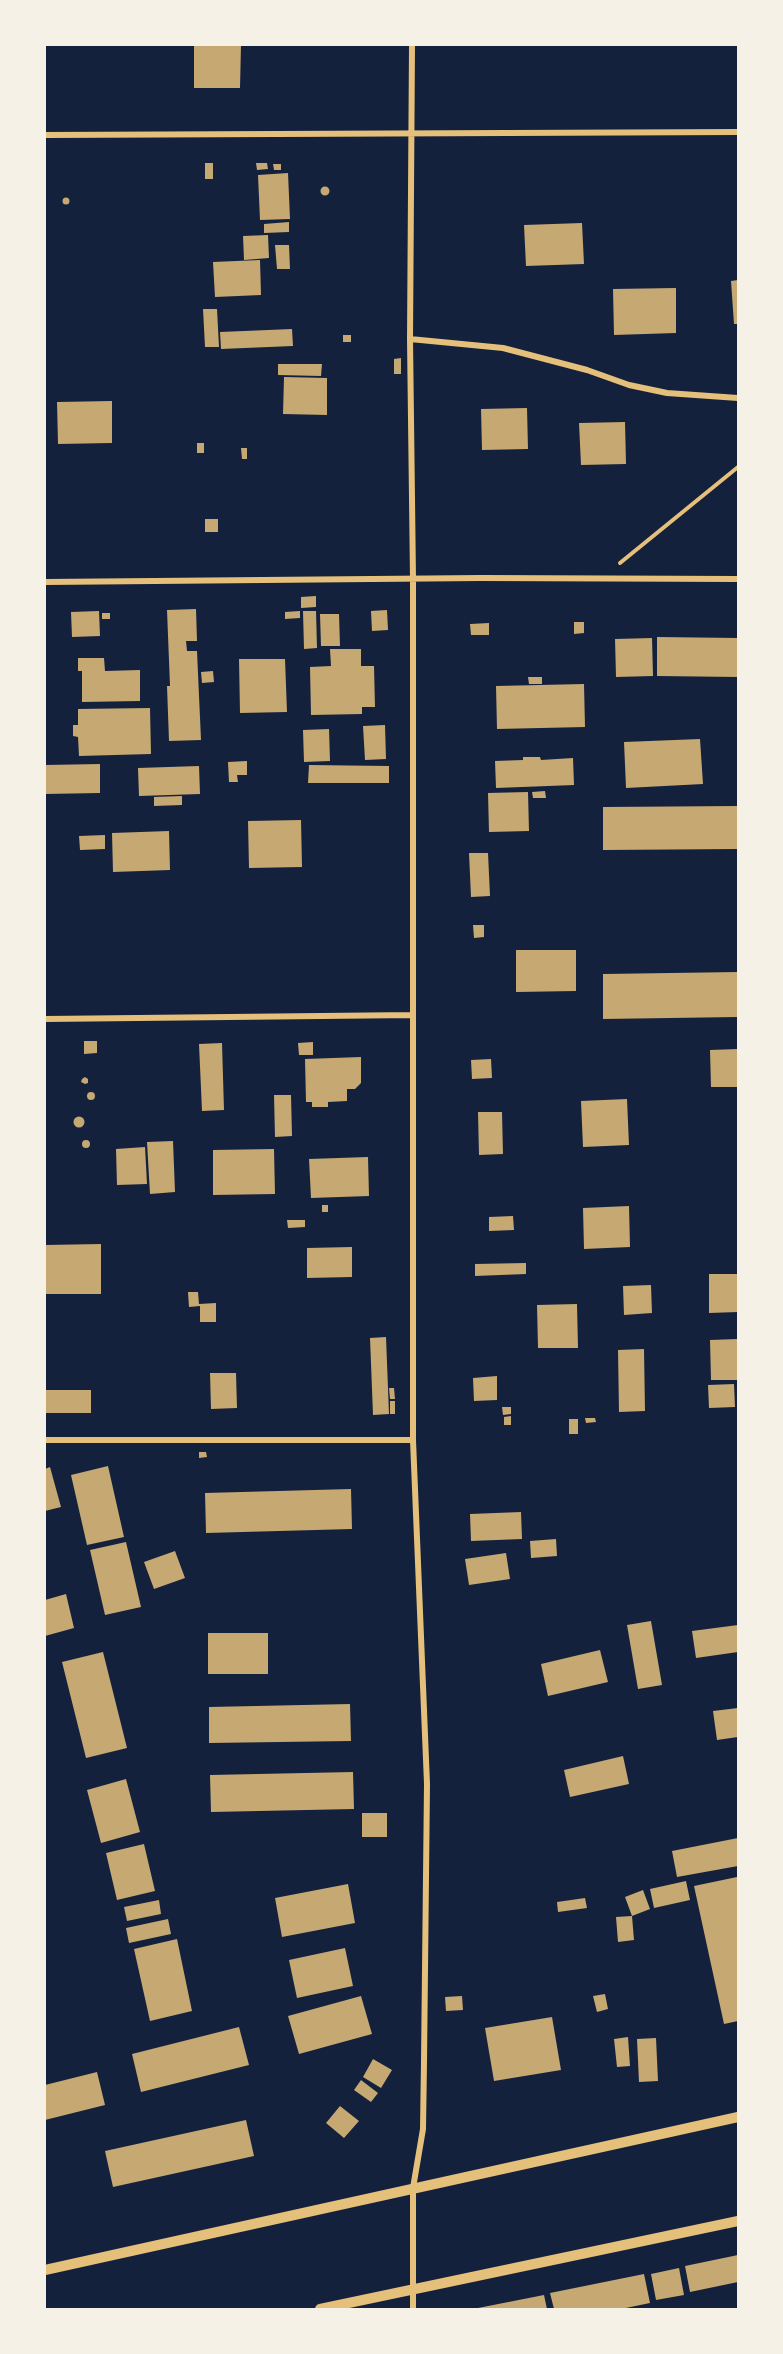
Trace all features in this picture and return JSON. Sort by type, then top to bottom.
[{"type":"street","points":[[412,45],[410,339],[413,579],[413,1440],[427,1784],[423,2129],[413,2188],[413,2309]]},
{"type":"street","points":[[45,135],[738,132]]},
{"type":"street","points":[[410,339],[503,348],[578,367],[629,385],[667,393],[738,398]]},
{"type":"street","points":[[45,582],[738,579]]},
{"type":"street","points":[[45,1019],[413,1015]]},
{"type":"street","points":[[45,1440],[413,1440]]},
{"type":"street","points":[[45,2270],[738,2117]]},
{"type":"street","points":[[320,2309],[738,2221]]},
{"type":"path","points":[[602,578],[738,467]]},
{"type":"building","points":[[194,45],[241,45],[240,88],[194,88]]},
{"type":"building","points":[[205,163],[213,163],[213,179],[205,179]]},
{"type":"building","points":[[256,163],[267,163],[268,169],[257,170]]},
{"type":"building","points":[[273,164],[281,164],[281,170],[274,170]]},
{"type":"building","points":[[288,173],[290,219],[260,220],[258,175]]},
{"type":"building","points":[[325,186],[330,191],[325,196],[320,191]]},
{"type":"building","points":[[66,197],[70,201],[66,205],[62,201]]},
{"type":"building","points":[[289,222],[289,232],[264,233],[264,224]]},
{"type":"building","points":[[582,223],[584,264],[526,266],[524,225]]},
{"type":"building","points":[[268,235],[269,258],[244,260],[243,236]]},
{"type":"building","points":[[275,245],[289,245],[290,269],[277,269]]},
{"type":"building","points":[[260,260],[261,295],[215,297],[213,262]]},
{"type":"building","points":[[738,280],[738,324],[734,324],[731,281]]},
{"type":"building","points":[[676,288],[676,333],[614,335],[613,289]]},
{"type":"building","points":[[203,309],[217,309],[219,347],[205,347]]},
{"type":"building","points":[[292,329],[293,346],[221,349],[220,332]]},
{"type":"building","points":[[343,335],[351,335],[351,342],[343,342]]},
{"type":"building","points":[[401,358],[401,374],[394,374],[394,359]]},
{"type":"building","points":[[278,364],[322,364],[321,376],[278,375]]},
{"type":"building","points":[[284,377],[327,378],[327,415],[283,414]]},
{"type":"building","points":[[112,401],[112,443],[58,444],[57,402]]},
{"type":"building","points":[[527,408],[528,449],[482,450],[481,409]]},
{"type":"building","points":[[625,422],[626,464],[581,465],[579,423]]},
{"type":"building","points":[[197,443],[204,443],[204,453],[197,453]]},
{"type":"building","points":[[241,448],[247,448],[247,459],[242,459]]},
{"type":"building","points":[[205,519],[218,519],[218,532],[205,532]]},
{"type":"building","points":[[316,596],[316,607],[301,608],[301,597]]},
{"type":"building","points":[[196,609],[197,641],[186,641],[187,651],[197,651],[201,740],[169,741],[167,686],[170,686],[167,610]]},
{"type":"building","points":[[387,610],[388,630],[372,631],[371,611]]},
{"type":"building","points":[[99,611],[100,636],[72,637],[71,612]]},
{"type":"building","points":[[300,611],[300,618],[285,619],[285,612]]},
{"type":"building","points":[[303,611],[316,611],[317,648],[304,649]]},
{"type":"building","points":[[102,613],[110,613],[110,619],[102,619]]},
{"type":"building","points":[[320,614],[339,614],[340,646],[321,646]]},
{"type":"building","points":[[574,622],[584,622],[584,633],[574,634]]},
{"type":"building","points":[[489,623],[489,635],[471,635],[470,624]]},
{"type":"building","points":[[657,637],[738,638],[738,677],[657,676]]},
{"type":"building","points":[[652,638],[653,676],[616,677],[615,639]]},
{"type":"building","points":[[330,649],[361,649],[361,666],[374,666],[375,707],[362,707],[362,714],[311,715],[310,667],[331,666]]},
{"type":"building","points":[[78,658],[104,658],[105,671],[140,670],[140,701],[82,702],[82,671],[78,671]]},
{"type":"building","points":[[239,659],[285,659],[287,712],[240,713]]},
{"type":"building","points":[[213,671],[214,682],[202,683],[201,672]]},
{"type":"building","points":[[528,677],[542,677],[542,684],[529,684]]},
{"type":"building","points":[[584,684],[585,727],[497,729],[496,686]]},
{"type":"building","points":[[150,708],[151,754],[79,756],[78,737],[73,736],[73,725],[78,725],[78,709]]},
{"type":"building","points":[[385,725],[386,759],[365,760],[363,726]]},
{"type":"building","points":[[329,729],[330,761],[304,762],[303,730]]},
{"type":"building","points":[[700,739],[703,784],[626,788],[624,742]]},
{"type":"building","points":[[523,757],[540,757],[541,760],[573,758],[574,785],[496,788],[495,761],[523,760]]},
{"type":"building","points":[[247,761],[247,775],[237,775],[238,782],[229,782],[228,762]]},
{"type":"building","points":[[100,764],[100,793],[45,794],[45,765]]},
{"type":"building","points":[[309,765],[389,766],[389,783],[308,783]]},
{"type":"building","points":[[199,766],[200,794],[139,796],[138,768]]},
{"type":"building","points":[[545,791],[546,798],[533,798],[532,792]]},
{"type":"building","points":[[528,792],[529,831],[489,832],[488,793]]},
{"type":"building","points":[[182,796],[182,805],[154,806],[154,797]]},
{"type":"building","points":[[738,806],[738,849],[603,850],[603,807]]},
{"type":"building","points":[[301,820],[302,867],[249,868],[248,821]]},
{"type":"building","points":[[169,831],[170,870],[113,872],[112,833]]},
{"type":"building","points":[[105,835],[105,849],[80,850],[79,836]]},
{"type":"building","points":[[469,853],[488,853],[490,896],[471,897]]},
{"type":"building","points":[[473,925],[484,925],[484,937],[474,938]]},
{"type":"building","points":[[516,950],[576,950],[576,991],[516,992]]},
{"type":"building","points":[[738,972],[738,1017],[603,1019],[603,974]]},
{"type":"building","points":[[84,1041],[97,1041],[97,1053],[84,1054]]},
{"type":"building","points":[[313,1042],[313,1055],[299,1055],[298,1043]]},
{"type":"building","points":[[222,1043],[224,1110],[202,1111],[199,1044]]},
{"type":"building","points":[[738,1049],[738,1087],[711,1087],[710,1050]]},
{"type":"building","points":[[361,1057],[361,1083],[355,1089],[347,1089],[347,1101],[328,1102],[328,1107],[312,1107],[312,1102],[306,1102],[305,1059]]},
{"type":"building","points":[[491,1059],[492,1078],[472,1079],[471,1060]]},
{"type":"building","points":[[85,1077],[88,1083],[85,1084],[81,1082]]},
{"type":"building","points":[[91,1092],[95,1096],[91,1100],[87,1096]]},
{"type":"building","points":[[274,1095],[291,1095],[292,1136],[275,1137]]},
{"type":"building","points":[[627,1099],[629,1145],[583,1147],[581,1101]]},
{"type":"building","points":[[478,1112],[502,1112],[503,1154],[479,1155]]},
{"type":"building","points":[[79,1117],[83,1118],[83,1126],[79,1127],[75,1126],[74,1122],[75,1118]]},
{"type":"building","points":[[86,1140],[90,1144],[86,1148],[82,1144]]},
{"type":"building","points":[[173,1141],[175,1192],[150,1194],[147,1142]]},
{"type":"building","points":[[145,1147],[147,1184],[117,1185],[116,1149]]},
{"type":"building","points":[[274,1149],[275,1194],[213,1195],[213,1150]]},
{"type":"building","points":[[368,1157],[369,1196],[311,1198],[309,1159]]},
{"type":"building","points":[[322,1205],[328,1205],[328,1212],[322,1212]]},
{"type":"building","points":[[629,1206],[630,1247],[584,1249],[583,1208]]},
{"type":"building","points":[[513,1216],[514,1230],[489,1231],[489,1217]]},
{"type":"building","points":[[287,1220],[305,1220],[305,1227],[288,1228]]},
{"type":"building","points":[[101,1244],[101,1294],[45,1294],[45,1245]]},
{"type":"building","points":[[352,1247],[352,1277],[307,1278],[307,1248]]},
{"type":"building","points":[[526,1263],[526,1274],[475,1276],[475,1264]]},
{"type":"building","points":[[709,1274],[738,1274],[738,1312],[709,1313]]},
{"type":"building","points":[[651,1285],[652,1313],[624,1315],[623,1286]]},
{"type":"building","points":[[188,1292],[198,1292],[199,1304],[216,1303],[216,1322],[200,1322],[200,1306],[189,1307]]},
{"type":"building","points":[[577,1304],[578,1348],[538,1348],[537,1305]]},
{"type":"building","points":[[386,1337],[389,1414],[373,1415],[370,1338]]},
{"type":"building","points":[[738,1339],[738,1380],[711,1380],[710,1340]]},
{"type":"building","points":[[644,1349],[645,1411],[619,1412],[618,1350]]},
{"type":"building","points":[[210,1373],[236,1373],[237,1408],[211,1409]]},
{"type":"building","points":[[497,1376],[497,1400],[474,1401],[473,1378]]},
{"type":"building","points":[[734,1384],[735,1407],[709,1408],[708,1385]]},
{"type":"building","points":[[389,1388],[394,1388],[395,1399],[390,1399]]},
{"type":"building","points":[[45,1390],[91,1390],[91,1413],[45,1413]]},
{"type":"building","points":[[390,1401],[395,1401],[395,1414],[390,1414]]},
{"type":"building","points":[[502,1407],[511,1407],[511,1414],[503,1415]]},
{"type":"building","points":[[511,1416],[511,1425],[504,1425],[504,1417]]},
{"type":"building","points":[[585,1418],[595,1418],[596,1422],[586,1423]]},
{"type":"building","points":[[569,1419],[578,1419],[578,1434],[569,1434]]},
{"type":"building","points":[[199,1452],[206,1452],[207,1457],[199,1458]]},
{"type":"building","points":[[108,1466],[124,1537],[87,1545],[71,1475]]},
{"type":"building","points":[[50,1467],[61,1507],[45,1511],[45,1469]]},
{"type":"building","points":[[351,1489],[352,1529],[206,1533],[205,1493]]},
{"type":"building","points":[[521,1512],[522,1539],[471,1541],[470,1514]]},
{"type":"building","points":[[556,1539],[557,1556],[531,1558],[530,1541]]},
{"type":"building","points":[[126,1542],[141,1607],[105,1615],[90,1550]]},
{"type":"building","points":[[175,1551],[185,1578],[154,1589],[144,1562]]},
{"type":"building","points":[[506,1553],[510,1579],[469,1585],[465,1559]]},
{"type":"building","points":[[66,1594],[74,1628],[45,1636],[45,1600]]},
{"type":"building","points":[[651,1621],[662,1685],[638,1689],[627,1625]]},
{"type":"building","points":[[738,1625],[738,1652],[696,1658],[692,1631]]},
{"type":"building","points":[[208,1633],[268,1633],[268,1674],[208,1674]]},
{"type":"building","points":[[600,1650],[608,1682],[548,1696],[541,1664]]},
{"type":"building","points":[[103,1652],[127,1748],[86,1758],[62,1662]]},
{"type":"building","points":[[350,1704],[351,1741],[209,1743],[209,1707]]},
{"type":"building","points":[[738,1708],[738,1737],[717,1740],[713,1711]]},
{"type":"building","points":[[623,1756],[629,1784],[570,1797],[564,1770]]},
{"type":"building","points":[[353,1772],[354,1809],[211,1812],[210,1775]]},
{"type":"building","points":[[126,1779],[140,1832],[101,1843],[87,1790]]},
{"type":"building","points":[[362,1813],[387,1813],[387,1837],[362,1837]]},
{"type":"building","points":[[738,1838],[738,1866],[677,1877],[672,1851]]},
{"type":"building","points":[[144,1844],[155,1891],[117,1900],[106,1853]]},
{"type":"building","points":[[737,1877],[738,2021],[724,2024],[694,1886]]},
{"type":"building","points":[[686,1881],[690,1900],[654,1908],[650,1889]]},
{"type":"building","points":[[348,1884],[355,1923],[282,1937],[275,1898]]},
{"type":"building","points":[[643,1890],[650,1909],[632,1916],[625,1897]]},
{"type":"building","points":[[585,1898],[587,1908],[558,1912],[557,1902]]},
{"type":"building","points":[[159,1900],[161,1914],[127,1921],[124,1907]]},
{"type":"building","points":[[632,1916],[634,1940],[618,1942],[616,1917]]},
{"type":"building","points":[[168,1919],[171,1934],[129,1943],[126,1928]]},
{"type":"building","points":[[177,1939],[192,2011],[150,2021],[134,1949]]},
{"type":"building","points":[[345,1948],[353,1986],[297,1998],[289,1960]]},
{"type":"building","points":[[605,1994],[608,2009],[597,2012],[593,1996]]},
{"type":"building","points":[[361,1996],[372,2034],[299,2054],[288,2016]]},
{"type":"building","points":[[462,1996],[463,2010],[446,2011],[445,1997]]},
{"type":"building","points":[[552,2017],[561,2070],[494,2081],[485,2028]]},
{"type":"building","points":[[239,2027],[249,2065],[141,2092],[132,2054]]},
{"type":"building","points":[[628,2037],[630,2066],[617,2067],[614,2039]]},
{"type":"building","points":[[656,2038],[658,2081],[639,2082],[637,2039]]},
{"type":"building","points":[[373,2059],[392,2070],[381,2088],[363,2077]]},
{"type":"building","points":[[97,2072],[105,2105],[45,2120],[45,2085]]},
{"type":"building","points":[[361,2080],[378,2093],[371,2102],[354,2090]]},
{"type":"building","points":[[340,2106],[359,2121],[344,2138],[326,2123]]},
{"type":"building","points":[[246,2120],[254,2156],[113,2187],[105,2151]]},
{"type":"building","points":[[738,2255],[738,2282],[690,2292],[685,2266]]},
{"type":"building","points":[[679,2268],[684,2295],[656,2300],[651,2274]]},
{"type":"building","points":[[644,2274],[650,2303],[621,2309],[554,2309],[550,2293]]},
{"type":"building","points":[[544,2295],[547,2309],[478,2309],[478,2308]]}]
